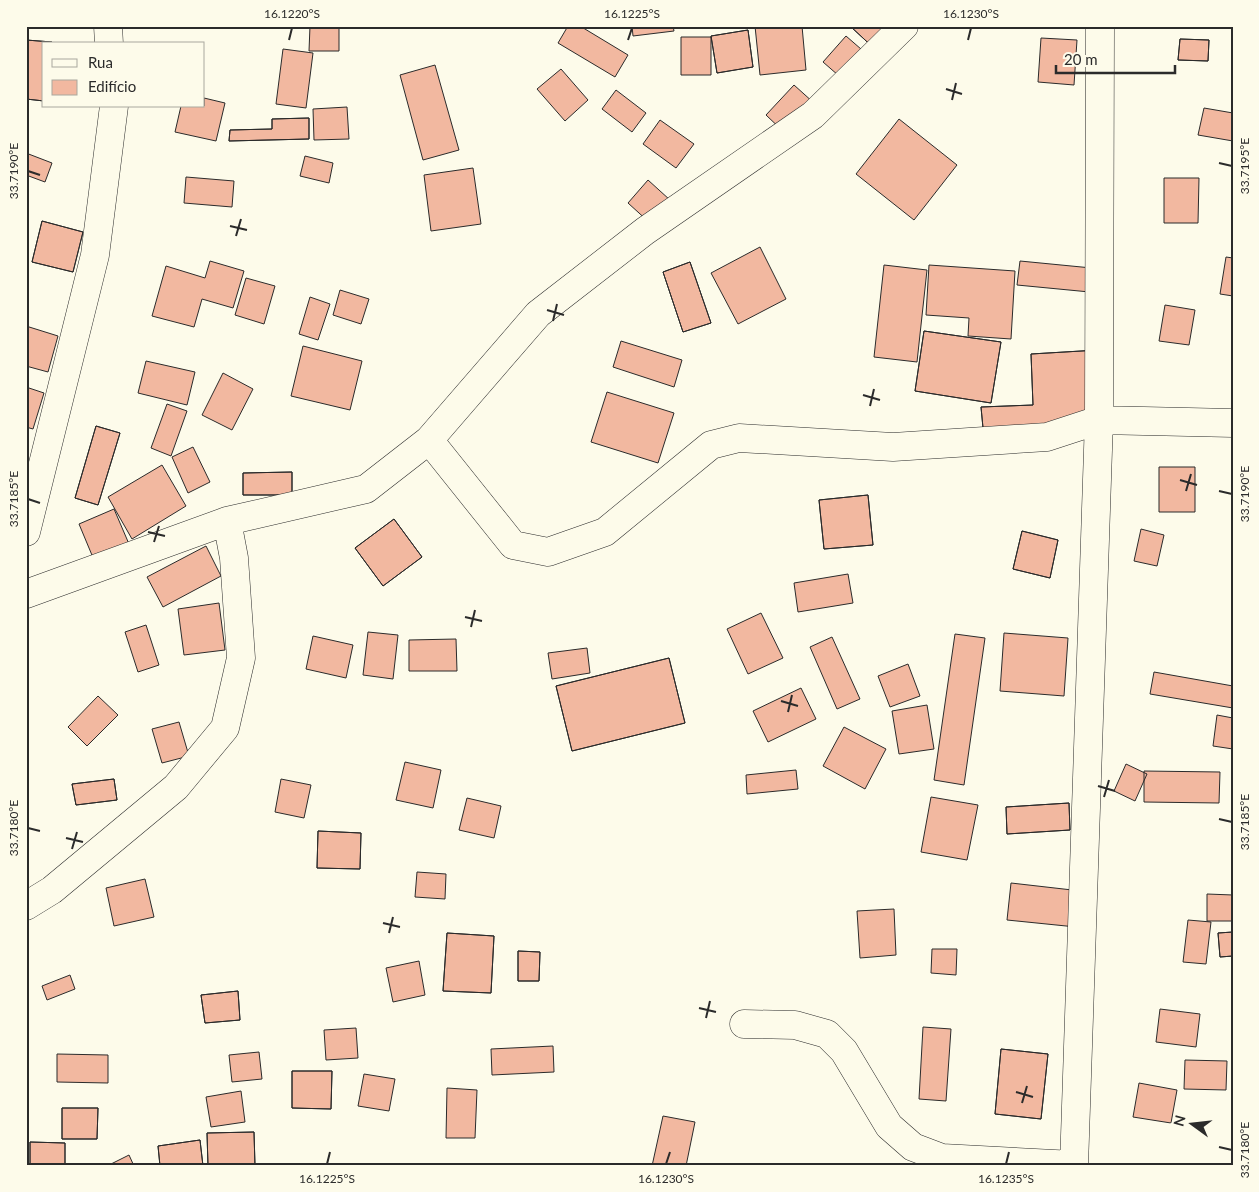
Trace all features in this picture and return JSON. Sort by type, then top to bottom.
[{"type":"street","points":[[108,26],[109,42]]},
{"type":"street","points":[[26,594],[227,521],[366,489],[429,440],[538,314],[645,231],[813,115],[904,26]]},
{"type":"street","points":[[744,1024],[795,1025],[827,1034],[844,1051],[889,1126],[913,1147],[942,1158],[1074,1165],[1099,420],[1100,26]]},
{"type":"street","points":[[26,532],[95,255],[114,108]]},
{"type":"street","points":[[429,440],[513,545],[548,552],[605,532],[711,445],[739,438],[893,447],[1047,436],[1099,420],[1233,423]]},
{"type":"street","points":[[26,906],[52,890],[176,787],[225,728],[241,658],[234,558],[227,521]]},
{"type":"building","points":[[310,26],[339,26],[339,51],[309,51]]},
{"type":"building","points":[[568,26],[580,26],[628,55],[615,77],[558,43]]},
{"type":"building","points":[[632,26],[673,26],[674,31],[633,36]]},
{"type":"building","points":[[755,26],[802,26],[806,70],[760,75]]},
{"type":"building","points":[[850,26],[897,26],[878,52]]},
{"type":"building","points":[[850,26],[897,26],[878,52]]},
{"type":"building","points":[[748,30],[753,67],[717,73],[711,36]]},
{"type":"building","points":[[748,30],[753,67],[717,73],[711,36]]},
{"type":"building","points":[[846,36],[869,56],[846,82],[823,62]]},
{"type":"building","points":[[681,37],[711,37],[711,75],[681,75]]},
{"type":"building","points":[[1041,38],[1077,40],[1074,85],[1038,82]]},
{"type":"building","points":[[1180,39],[1209,40],[1208,61],[1178,60]]},
{"type":"building","points":[[1180,39],[1209,40],[1208,61],[1178,60]]},
{"type":"building","points":[[26,40],[52,42],[42,42],[42,101],[26,99]]},
{"type":"building","points":[[26,40],[52,42],[42,42],[42,101],[26,99]]},
{"type":"building","points":[[283,49],[313,53],[306,108],[276,104]]},
{"type":"building","points":[[435,65],[459,150],[423,160],[400,75]]},
{"type":"building","points":[[561,69],[588,100],[565,121],[537,89]]},
{"type":"building","points":[[794,85],[814,103],[786,134],[766,115]]},
{"type":"building","points":[[616,90],[646,113],[632,132],[602,109]]},
{"type":"building","points":[[205,98],[225,103],[216,141],[175,132],[181,108],[205,108]]},
{"type":"building","points":[[347,107],[349,139],[314,140],[313,109]]},
{"type":"building","points":[[1204,108],[1233,113],[1233,141],[1198,135]]},
{"type":"building","points":[[309,118],[309,139],[229,141],[230,130],[272,129],[272,119]]},
{"type":"building","points":[[309,118],[309,139],[229,141],[230,130],[272,129],[272,119]]},
{"type":"building","points":[[899,119],[957,165],[914,220],[856,174]]},
{"type":"building","points":[[660,120],[694,144],[676,168],[643,144]]},
{"type":"building","points":[[26,153],[52,163],[45,182],[26,175]]},
{"type":"building","points":[[305,156],[333,163],[329,183],[300,176]]},
{"type":"building","points":[[473,168],[481,224],[431,231],[424,175]]},
{"type":"building","points":[[186,177],[234,181],[232,207],[184,203]]},
{"type":"building","points":[[1164,178],[1199,178],[1198,223],[1164,223]]},
{"type":"building","points":[[648,180],[670,200],[650,223],[628,203]]},
{"type":"building","points":[[42,221],[83,232],[73,272],[32,262]]},
{"type":"building","points":[[42,221],[83,232],[73,272],[32,262]]},
{"type":"building","points":[[760,247],[786,299],[738,324],[711,273]]},
{"type":"building","points":[[1226,257],[1233,258],[1233,296],[1220,294]]},
{"type":"building","points":[[210,261],[244,271],[233,308],[202,299],[194,327],[152,316],[166,266],[205,278]]},
{"type":"building","points":[[1020,261],[1102,269],[1100,293],[1017,285]]},
{"type":"building","points":[[690,262],[711,323],[683,332],[663,272]]},
{"type":"building","points":[[690,262],[711,323],[683,332],[663,272]]},
{"type":"building","points":[[884,265],[927,270],[917,362],[874,357]]},
{"type":"building","points":[[929,265],[1015,271],[1011,339],[968,336],[969,318],[926,315]]},
{"type":"building","points":[[246,278],[275,286],[264,324],[235,315]]},
{"type":"building","points":[[340,290],[369,299],[361,324],[333,315]]},
{"type":"building","points":[[310,297],[330,304],[318,340],[299,334]]},
{"type":"building","points":[[1165,305],[1195,310],[1189,345],[1159,341]]},
{"type":"building","points":[[26,326],[58,336],[48,372],[26,366]]},
{"type":"building","points":[[924,331],[1001,342],[991,403],[915,391]]},
{"type":"building","points":[[924,331],[1001,342],[991,403],[915,391]]},
{"type":"building","points":[[621,341],[682,360],[674,387],[613,367]]},
{"type":"building","points":[[303,346],[362,361],[350,410],[291,396]]},
{"type":"building","points":[[1098,350],[1101,422],[983,428],[981,407],[1033,405],[1031,354]]},
{"type":"building","points":[[1098,350],[1101,422],[983,428],[981,407],[1033,405],[1031,354]]},
{"type":"building","points":[[146,361],[195,372],[187,405],[138,393]]},
{"type":"building","points":[[223,373],[253,389],[232,430],[202,415]]},
{"type":"building","points":[[26,387],[44,393],[33,429],[26,427]]},
{"type":"building","points":[[607,392],[674,413],[658,463],[591,442]]},
{"type":"building","points":[[167,404],[187,411],[171,456],[151,448]]},
{"type":"building","points":[[96,426],[120,433],[98,505],[75,498]]},
{"type":"building","points":[[96,426],[120,433],[98,505],[75,498]]},
{"type":"building","points":[[193,447],[210,482],[188,493],[172,457]]},
{"type":"building","points":[[162,465],[186,506],[132,539],[108,497]]},
{"type":"building","points":[[1159,467],[1195,467],[1195,512],[1159,512]]},
{"type":"building","points":[[292,472],[292,495],[243,495],[243,473]]},
{"type":"building","points":[[292,472],[292,495],[243,495],[243,473]]},
{"type":"building","points":[[868,495],[873,545],[824,549],[819,500]]},
{"type":"building","points":[[868,495],[873,545],[824,549],[819,500]]},
{"type":"building","points":[[114,509],[129,544],[94,560],[79,524]]},
{"type":"building","points":[[394,519],[422,557],[383,586],[355,548]]},
{"type":"building","points":[[394,519],[422,557],[383,586],[355,548]]},
{"type":"building","points":[[1141,529],[1164,535],[1157,566],[1134,561]]},
{"type":"building","points":[[1022,531],[1058,540],[1050,578],[1013,569]]},
{"type":"building","points":[[1022,531],[1058,540],[1050,578],[1013,569]]},
{"type":"building","points":[[206,546],[221,576],[163,607],[147,577]]},
{"type":"building","points":[[848,574],[853,603],[798,612],[794,583]]},
{"type":"building","points":[[219,603],[225,650],[184,655],[178,609]]},
{"type":"building","points":[[761,613],[783,658],[748,674],[727,629]]},
{"type":"building","points":[[146,625],[159,665],[138,672],[125,632]]},
{"type":"building","points":[[368,632],[398,635],[393,679],[363,675]]},
{"type":"building","points":[[1004,633],[1068,638],[1064,696],[1000,691]]},
{"type":"building","points":[[955,634],[985,638],[964,785],[934,780]]},
{"type":"building","points":[[313,636],[353,645],[346,678],[306,669]]},
{"type":"building","points":[[832,637],[860,699],[837,709],[810,647]]},
{"type":"building","points":[[456,639],[457,671],[409,671],[409,640]]},
{"type":"building","points":[[587,648],[590,673],[552,679],[548,653]]},
{"type":"building","points":[[669,658],[685,723],[572,751],[556,686]]},
{"type":"building","points":[[669,658],[685,723],[572,751],[556,686]]},
{"type":"building","points":[[908,664],[920,696],[890,707],[878,676]]},
{"type":"building","points":[[1154,672],[1233,686],[1233,708],[1150,694]]},
{"type":"building","points":[[801,688],[816,719],[768,742],[753,711]]},
{"type":"building","points":[[98,696],[118,715],[87,746],[68,727]]},
{"type":"building","points":[[927,705],[934,749],[899,754],[892,711]]},
{"type":"building","points":[[1217,715],[1233,718],[1233,749],[1213,746]]},
{"type":"building","points":[[179,722],[189,756],[162,763],[152,729]]},
{"type":"building","points":[[844,727],[886,749],[865,789],[823,766]]},
{"type":"building","points":[[405,762],[441,770],[433,808],[396,800]]},
{"type":"building","points":[[1126,764],[1147,774],[1135,801],[1114,791]]},
{"type":"building","points":[[796,770],[798,789],[747,794],[746,775]]},
{"type":"building","points":[[1144,771],[1220,772],[1219,803],[1144,802]]},
{"type":"building","points":[[114,779],[117,800],[76,805],[72,784]]},
{"type":"building","points":[[114,779],[117,800],[76,805],[72,784]]},
{"type":"building","points":[[281,779],[311,785],[304,818],[275,812]]},
{"type":"building","points":[[931,797],[978,805],[967,860],[921,852]]},
{"type":"building","points":[[467,798],[501,806],[494,838],[459,830]]},
{"type":"building","points":[[1069,803],[1070,830],[1007,834],[1006,807]]},
{"type":"building","points":[[1069,803],[1070,830],[1007,834],[1006,807]]},
{"type":"building","points":[[318,831],[361,833],[360,869],[317,868]]},
{"type":"building","points":[[318,831],[361,833],[360,869],[317,868]]},
{"type":"building","points":[[417,872],[446,874],[445,899],[415,897]]},
{"type":"building","points":[[145,879],[154,917],[114,926],[106,888]]},
{"type":"building","points":[[1011,883],[1081,891],[1076,927],[1007,920]]},
{"type":"building","points":[[1207,894],[1233,895],[1233,921],[1207,921]]},
{"type":"building","points":[[894,909],[896,955],[860,958],[857,911]]},
{"type":"building","points":[[1188,920],[1211,922],[1206,964],[1183,962]]},
{"type":"building","points":[[1233,932],[1233,956],[1220,957],[1218,933]]},
{"type":"building","points":[[1233,932],[1233,956],[1220,957],[1218,933]]},
{"type":"building","points":[[447,933],[494,936],[491,993],[443,991]]},
{"type":"building","points":[[447,933],[494,936],[491,993],[443,991]]},
{"type":"building","points":[[932,949],[957,949],[956,975],[931,973]]},
{"type":"building","points":[[518,951],[540,952],[539,981],[518,981]]},
{"type":"building","points":[[518,951],[540,952],[539,981],[518,981]]},
{"type":"building","points":[[419,961],[425,995],[393,1002],[386,968]]},
{"type":"building","points":[[70,975],[75,989],[47,1000],[42,986]]},
{"type":"building","points":[[238,991],[240,1020],[205,1023],[201,995]]},
{"type":"building","points":[[238,991],[240,1020],[205,1023],[201,995]]},
{"type":"building","points":[[1160,1009],[1200,1014],[1196,1047],[1156,1042]]},
{"type":"building","points":[[923,1027],[951,1029],[946,1101],[919,1099]]},
{"type":"building","points":[[356,1028],[358,1058],[326,1060],[324,1030]]},
{"type":"building","points":[[553,1046],[554,1072],[492,1075],[491,1049]]},
{"type":"building","points":[[1001,1049],[1048,1054],[1041,1119],[995,1114]]},
{"type":"building","points":[[1001,1049],[1048,1054],[1041,1119],[995,1114]]},
{"type":"building","points":[[259,1052],[262,1079],[232,1082],[229,1055]]},
{"type":"building","points":[[57,1054],[108,1055],[108,1083],[57,1082]]},
{"type":"building","points":[[1185,1060],[1227,1061],[1226,1090],[1184,1089]]},
{"type":"building","points":[[292,1071],[332,1071],[331,1109],[292,1108]]},
{"type":"building","points":[[292,1071],[332,1071],[331,1109],[292,1108]]},
{"type":"building","points":[[364,1074],[395,1079],[389,1111],[358,1106]]},
{"type":"building","points":[[1139,1083],[1177,1090],[1171,1123],[1133,1117]]},
{"type":"building","points":[[447,1088],[477,1090],[475,1138],[446,1138]]},
{"type":"building","points":[[241,1091],[245,1122],[211,1127],[206,1097]]},
{"type":"building","points":[[62,1108],[98,1108],[97,1139],[62,1139]]},
{"type":"building","points":[[62,1108],[98,1108],[97,1139],[62,1139]]},
{"type":"building","points":[[663,1116],[695,1122],[686,1166],[652,1166]]},
{"type":"building","points":[[254,1132],[255,1166],[208,1166],[207,1133]]},
{"type":"building","points":[[254,1132],[255,1166],[208,1166],[207,1133]]},
{"type":"building","points":[[200,1140],[203,1166],[160,1166],[158,1146]]},
{"type":"building","points":[[200,1140],[203,1166],[160,1166],[158,1146]]},
{"type":"building","points":[[30,1142],[65,1143],[65,1166],[30,1166]]},
{"type":"building","points":[[30,1142],[65,1143],[65,1166],[30,1166]]},
{"type":"building","points":[[129,1155],[134,1166],[107,1166]]}]
